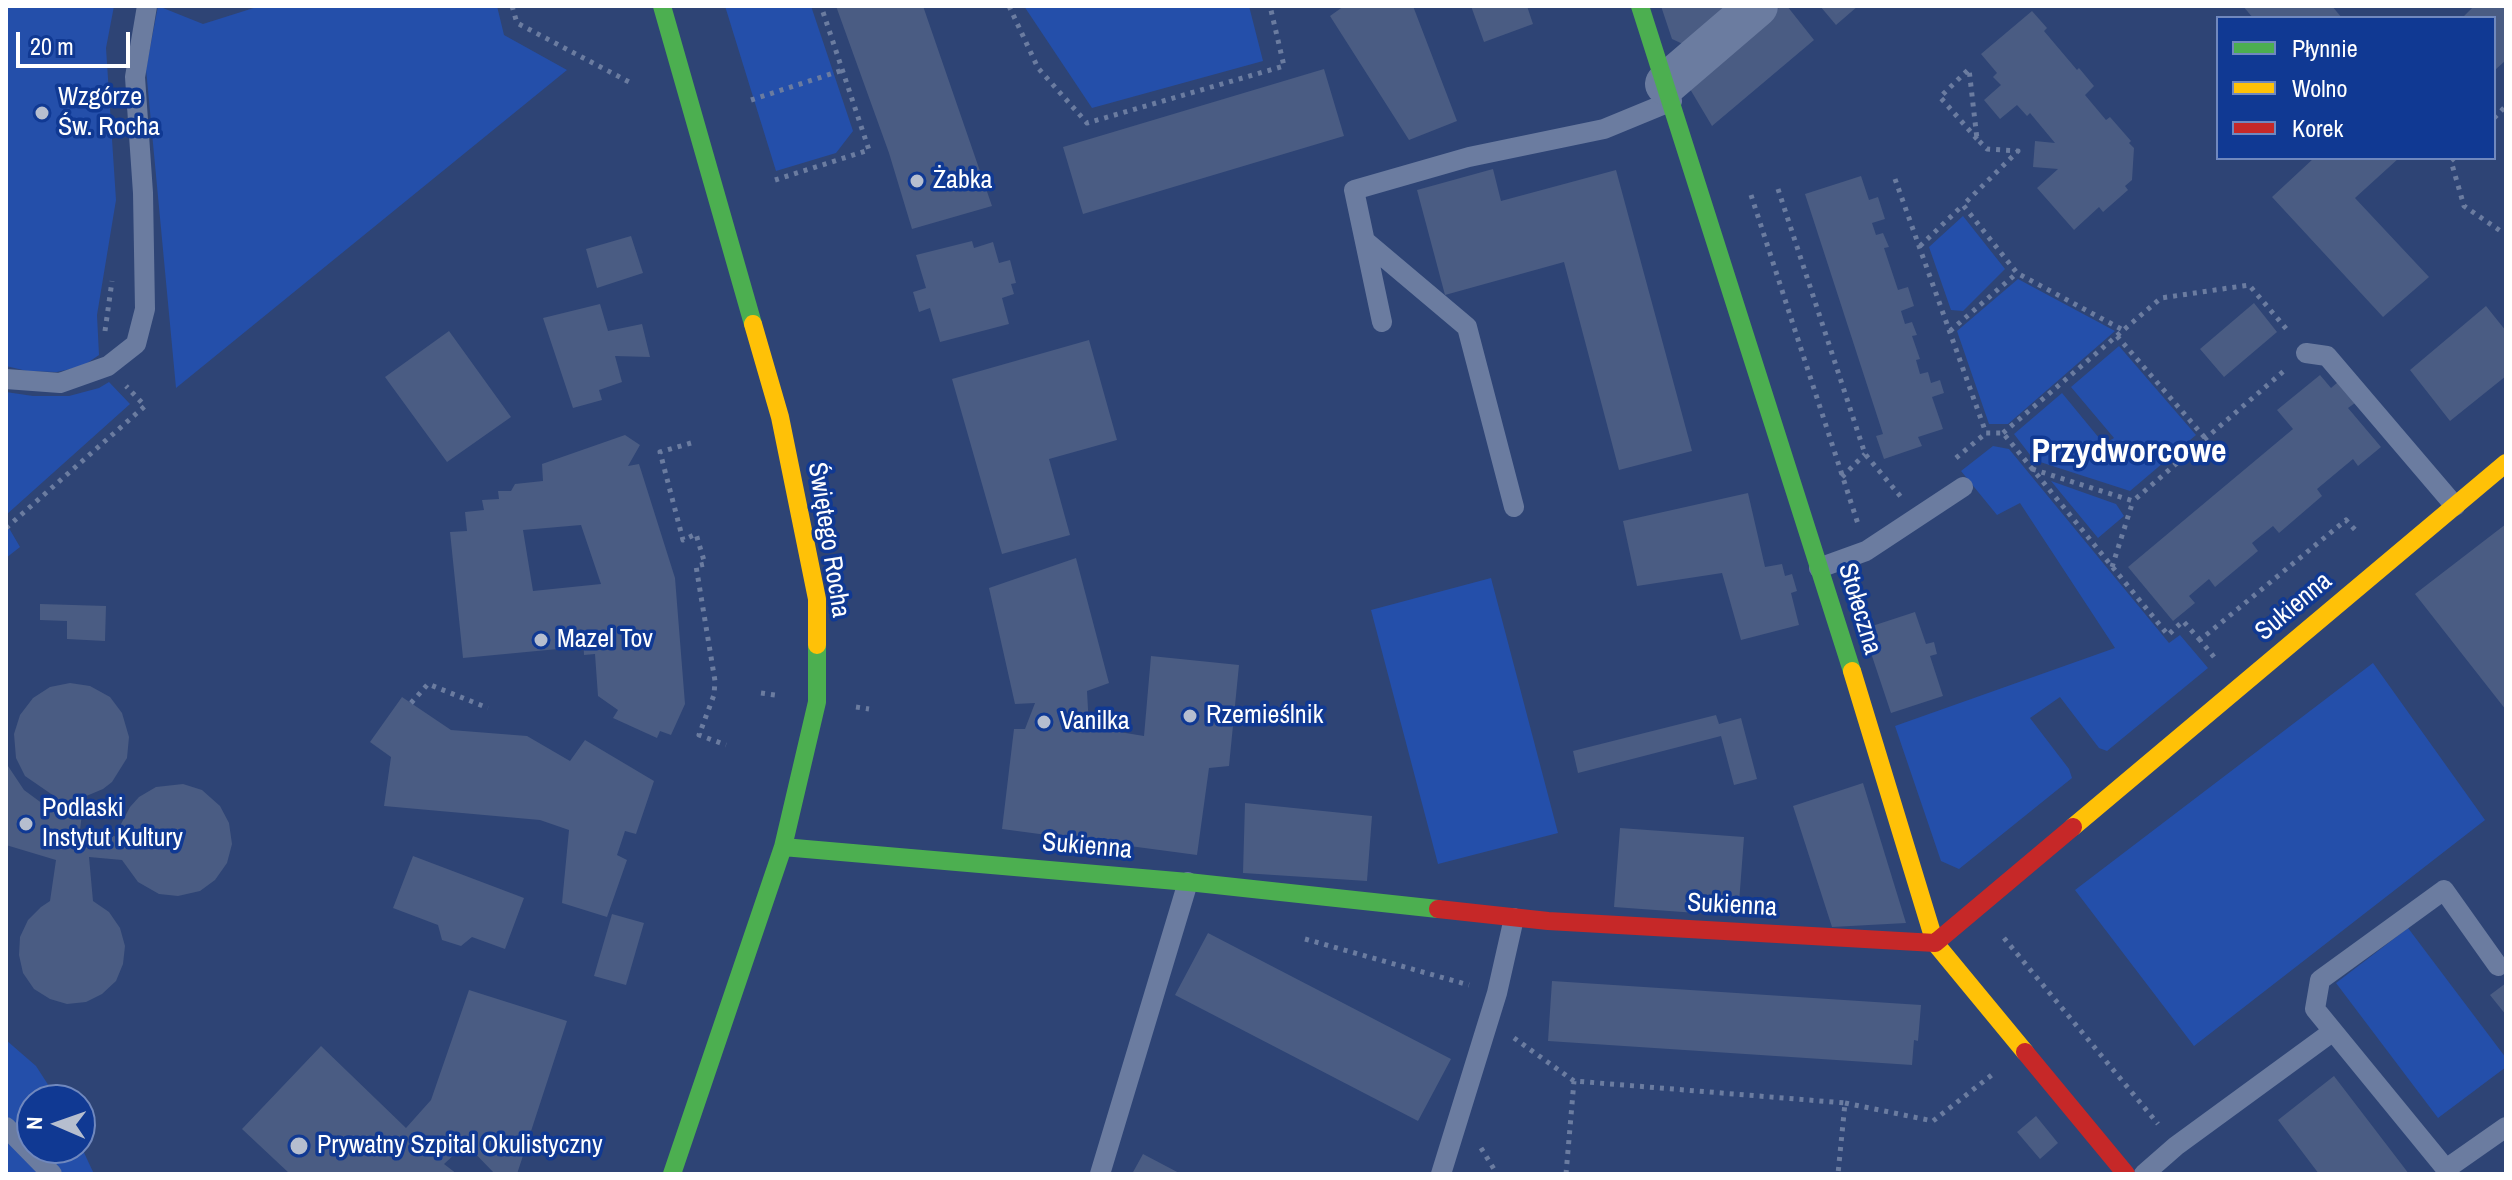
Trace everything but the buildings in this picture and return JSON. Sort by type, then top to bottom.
[{"type":"street","name":"Świętego Rocha","points":[[662,6],[777,406],[817,599],[817,702],[783,847],[672,1174]]},
{"type":"street","name":"Stołeczna","points":[[1640,6],[1935,943],[2126,1174]]},
{"type":"street","points":[[1669,92],[1757,6]]},
{"type":"street","name":"Sukienna","points":[[783,847],[1188,882],[1514,918],[1935,943],[2506,463]]},
{"type":"lane","points":[[6,379],[60,383],[108,366],[136,344],[145,309],[143,193],[135,77],[147,6]]},
{"type":"lane","points":[[1382,322],[1354,190],[1469,157],[1604,129],[1669,92]]},
{"type":"lane","points":[[1365,241],[1467,327],[1514,507]]},
{"type":"lane","points":[[2306,353],[2327,356],[2455,506]]},
{"type":"lane","points":[[1819,568],[1866,551],[1963,487]]},
{"type":"lane","points":[[1100,1174],[1188,882]]},
{"type":"lane","points":[[2498,966],[2444,890],[2320,980],[2315,1009],[2446,1169],[2506,1127]]},
{"type":"lane","points":[[1441,1174],[1497,993],[1514,918]]},
{"type":"lane","points":[[2144,1174],[2176,1146],[2332,1032]]},
{"type":"lane","points":[[6,1127],[52,1174]]},
{"type":"path","points":[[512,6],[517,23],[631,83]]},
{"type":"path","points":[[775,180],[869,150],[821,6]]},
{"type":"path","points":[[1009,6],[1038,68],[1087,123],[1284,66],[1270,6]]},
{"type":"path","points":[[1920,246],[2018,151],[1987,149],[1977,139],[1940,97],[1969,69],[1977,139]]},
{"type":"path","points":[[751,100],[843,70]]},
{"type":"path","points":[[2452,160],[2464,206],[2502,232]]},
{"type":"path","points":[[1895,179],[1986,433]]},
{"type":"path","points":[[1778,189],[1865,454],[1904,501],[1914,492]]},
{"type":"path","points":[[1751,195],[1861,535]]},
{"type":"path","points":[[1963,205],[2017,273],[2123,330]]},
{"type":"path","points":[[1950,331],[2017,273]]},
{"type":"path","points":[[1955,459],[1986,433],[2003,433],[2161,298],[2249,285],[2306,353],[2133,501],[2112,567]]},
{"type":"path","points":[[2117,336],[2206,439]]},
{"type":"path","points":[[2003,433],[2168,635],[2183,621],[2220,664]]},
{"type":"path","points":[[691,443],[660,452],[683,540],[696,534],[705,564],[696,566],[715,681],[714,695],[699,735],[726,745]]},
{"type":"path","points":[[1842,477],[1865,454]]},
{"type":"path","points":[[2032,469],[2133,501]]},
{"type":"path","points":[[2200,640],[2346,520],[2359,535],[2371,538]]},
{"type":"path","points":[[411,703],[428,684],[488,708]]},
{"type":"path","points":[[1997,930],[2176,1146]]},
{"type":"path","points":[[1302,938],[1497,993]]},
{"type":"path","points":[[1510,1051],[1517,1025]]},
{"type":"path","points":[[1514,1038],[1574,1081],[1845,1103],[1933,1121],[1993,1074],[1993,1057],[2015,1040]]},
{"type":"path","points":[[1566,1174],[1574,1081]]},
{"type":"path","points":[[1838,1174],[1845,1103]]},
{"type":"path","points":[[1477,1161],[1485,1134]]},
{"type":"path","points":[[1481,1148],[1497,1174]]},
{"type":"shaded area","points":[[6,6],[114,6],[106,48],[116,200],[97,315],[99,355],[83,366],[57,372],[27,371],[6,366]]},
{"type":"shaded area","points":[[158,6],[203,24],[260,6],[497,6],[504,35],[567,70],[176,388],[146,69]]},
{"type":"shaded area","points":[[725,6],[811,6],[853,131],[836,153],[776,171]]},
{"type":"shaded area","points":[[1024,6],[1249,6],[1263,61],[1092,108]]},
{"type":"shaded area","points":[[1963,216],[2005,269],[1963,311],[1951,310],[1929,247]]},
{"type":"shaded area","points":[[2018,279],[2115,331],[2008,424],[1989,424],[1957,331]]},
{"type":"shaded area","points":[[2119,346],[2196,435],[2130,491],[2034,460],[2014,434],[2062,393],[2104,444],[2114,438],[2071,387]]},
{"type":"shaded area","points":[[109,382],[130,404],[6,515],[6,392],[69,396]]},
{"type":"shaded area","points":[[1993,446],[2009,449],[2169,643],[2180,635],[2208,668],[2107,751],[2099,748],[2060,697],[2030,718],[2069,769],[2072,778],[1959,869],[1941,861],[1895,726],[2115,648],[2020,503],[1997,515],[1961,471]]},
{"type":"shaded area","points":[[2051,481],[2116,504],[2124,516],[2098,538]]},
{"type":"shaded area","points":[[6,523],[20,547],[6,558]]},
{"type":"shaded area","points":[[1491,578],[1558,833],[1438,864],[1371,610]]},
{"type":"shaded area","points":[[2373,663],[2485,820],[2194,1046],[2075,890]]},
{"type":"shaded area","points":[[2408,928],[2506,1058],[2506,1067],[2438,1118],[2336,983]]},
{"type":"shaded area","points":[[6,1040],[36,1066],[48,1084],[16,1084],[16,1164],[89,1164],[94,1174],[6,1174]]},
{"type":"traffic: fast","points":[[662,6],[753,324]]},
{"type":"traffic: fast","points":[[1640,6],[1852,671]]},
{"type":"traffic: fast","points":[[672,1174],[783,847],[817,702],[817,645]]},
{"type":"traffic: fast","points":[[783,847],[1188,882],[1438,909]]},
{"type":"traffic: slow","points":[[753,324],[780,417],[817,599],[817,645]]},
{"type":"traffic: slow","points":[[2073,827],[2506,463]]},
{"type":"traffic: slow","points":[[1852,671],[1935,943],[2025,1052]]},
{"type":"traffic: jam","points":[[1438,909],[1548,921],[1935,943],[2073,827]]},
{"type":"traffic: jam","points":[[2025,1052],[2126,1174]]},
{"type":"place","name":"Wzgórze Św. Rocha","points":[[42,113]]},
{"type":"place","name":"Żabka","points":[[917,181]]},
{"type":"place","name":"Mazel Tov","points":[[541,640]]},
{"type":"place","name":"Rzemieślnik","points":[[1190,716]]},
{"type":"place","name":"Vanilka","points":[[1044,722]]},
{"type":"place","name":"Podlaski Instytut Kultury","points":[[26,824]]},
{"type":"place","name":"Prywatny Szpital Okulistyczny","points":[[299,1146]]},
{"type":"district","name":"Przydworcowe","points":[[2129,453]]}]
